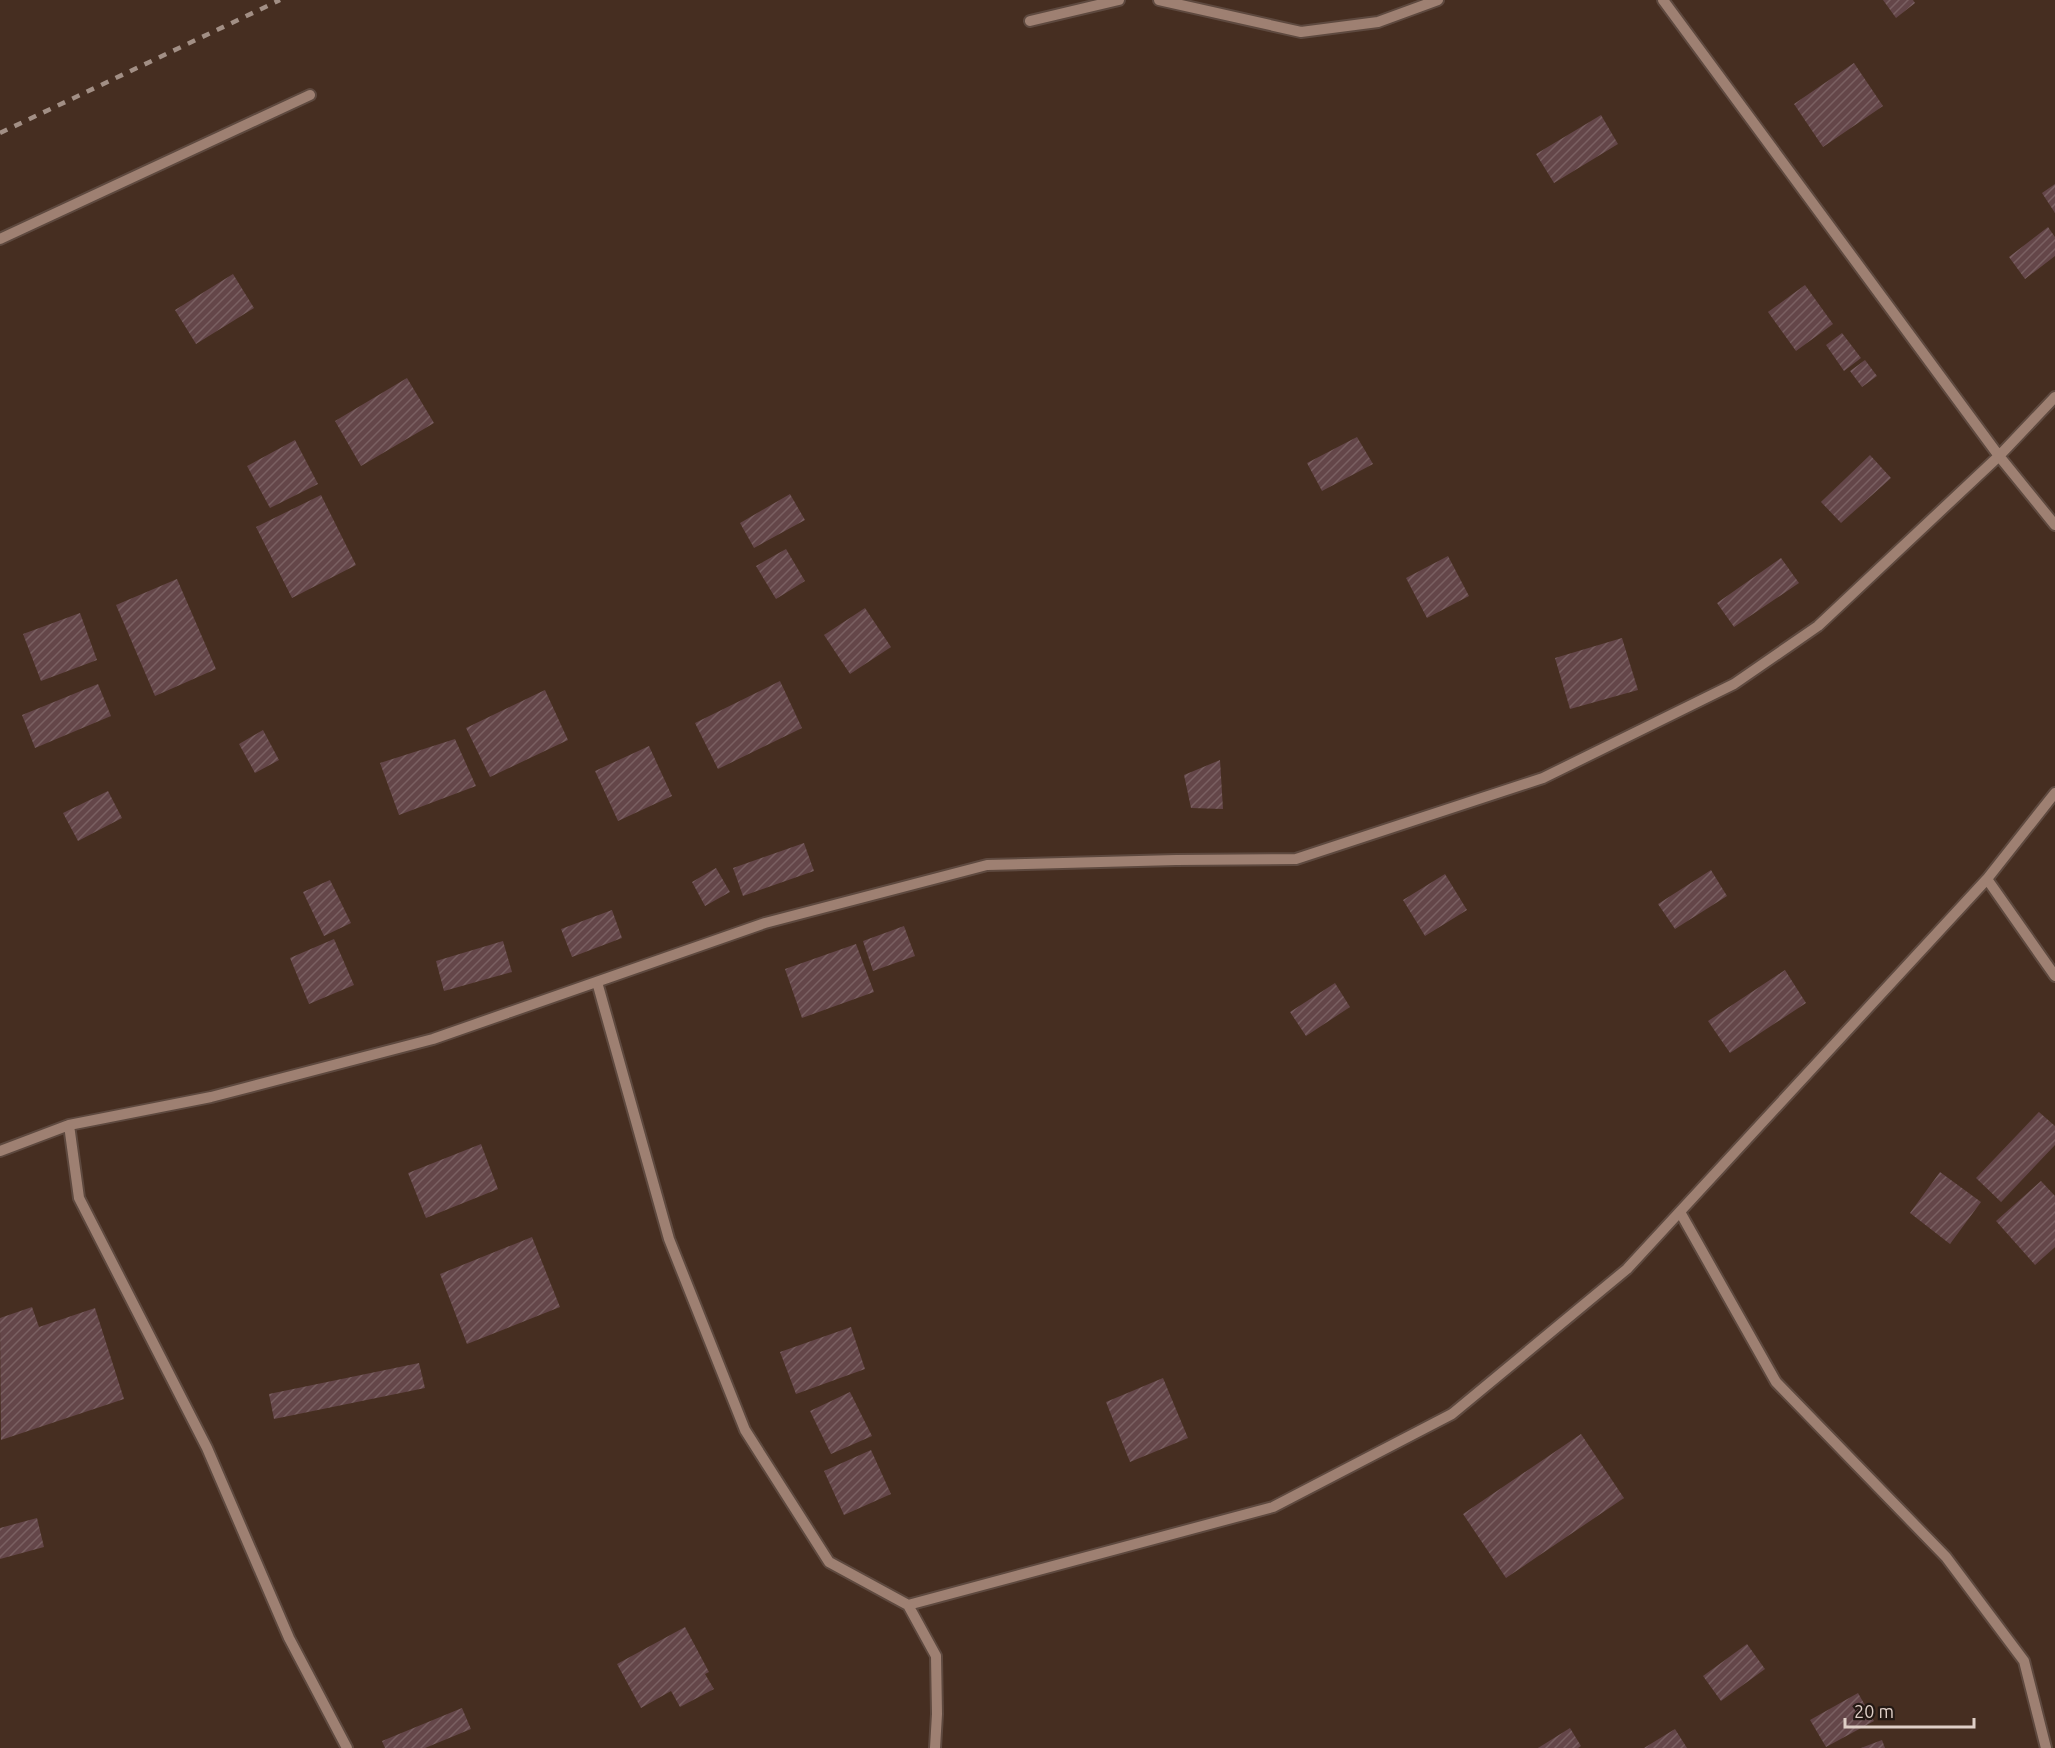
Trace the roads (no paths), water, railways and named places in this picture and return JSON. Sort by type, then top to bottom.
[{"type":"street","points":[[1030,21],[1119,0]]},
{"type":"street","points":[[1159,0],[1301,32],[1378,22],[1438,0]]},
{"type":"street","points":[[1663,0],[2000,456],[2055,525]]},
{"type":"street","points":[[0,239],[310,95]]},
{"type":"street","points":[[0,1151],[69,1125],[211,1097],[433,1038],[765,923],[987,865],[1296,859],[1543,778],[1734,684],[1818,626],[2000,456],[2055,397]]},
{"type":"street","points":[[908,1605],[1273,1507],[1452,1414],[1627,1269],[1987,879],[2055,793]]},
{"type":"street","points":[[1987,879],[2055,976]]},
{"type":"street","points":[[597,982],[669,1239],[745,1430],[829,1562],[908,1605],[936,1656],[935,1748]]},
{"type":"street","points":[[69,1125],[79,1198],[207,1448],[289,1638],[347,1748]]},
{"type":"street","points":[[1680,1212],[1776,1382],[1946,1557],[2024,1661],[2046,1748]]},
{"type":"railway","points":[[0,133],[280,0]]}]
